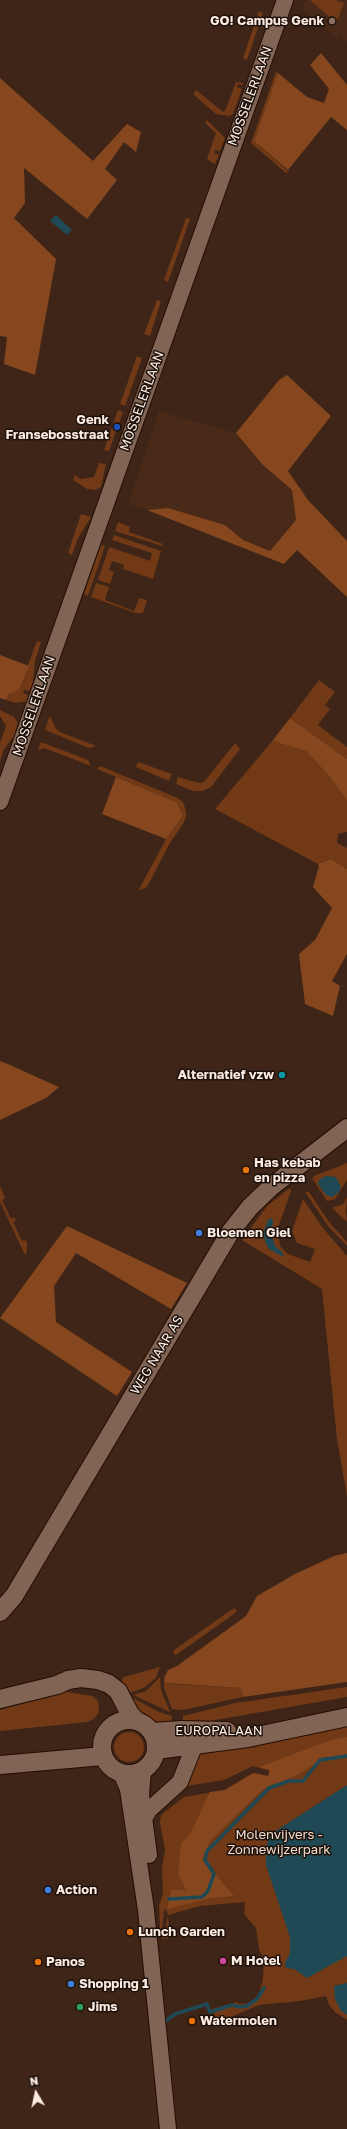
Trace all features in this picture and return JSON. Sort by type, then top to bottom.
[{"type":"main road","name":"WEG NAAR AS","points":[[0,1612],[14,1596],[231,1231],[250,1207],[271,1186],[347,1128]]},
{"type":"main road","points":[[0,1699],[57,1685],[68,1680],[81,1678],[98,1680],[107,1683],[118,1691],[130,1714],[137,1722],[152,1732],[156,1750],[152,1761],[143,1770],[132,1774],[121,1773],[110,1766],[103,1750],[108,1730],[113,1725],[125,1721],[137,1722]]},
{"type":"main road","points":[[57,1685],[82,1685],[104,1690],[111,1701],[113,1725]]},
{"type":"main road","name":"EUROPALAAN","points":[[156,1750],[248,1738],[347,1717]]},
{"type":"main road","name":"EUROPALAAN","points":[[152,1732],[181,1730],[286,1731]]},
{"type":"main road","points":[[0,1756],[103,1750]]},
{"type":"main road","points":[[0,1765],[103,1750]]},
{"type":"street","name":"MOSSELERLAAN","points":[[0,802],[284,0]]},
{"type":"street","points":[[144,1819],[149,1810],[180,1782],[195,1744]]},
{"type":"street","points":[[143,1770],[141,1795],[152,1885],[146,1910]]},
{"type":"street","points":[[121,1773],[128,1789],[146,1910],[168,2129]]},
{"type":"shaded area","name":"GO! Campus Genk","points":[[305,0],[336,0],[342,2],[343,0],[347,0],[347,42],[338,34],[337,38],[302,9]]},
{"type":"shaded area","points":[[321,53],[347,85],[347,130],[331,117],[288,170],[254,141],[278,73],[307,97],[324,103],[329,89],[310,65]]},
{"type":"shaded area","points":[[0,78],[93,161],[127,124],[141,132],[136,152],[124,142],[105,169],[117,180],[87,219],[24,168],[25,203],[14,218],[56,259],[35,375],[4,364],[7,337],[0,336]]},
{"type":"shaded area","points":[[287,375],[331,416],[288,471],[308,500],[347,541],[347,597],[297,550],[284,564],[147,510],[168,508],[225,525],[243,540],[270,551],[296,520],[292,490],[263,465],[236,433],[279,380]]},
{"type":"shaded area","points":[[159,411],[236,433],[263,465],[292,490],[296,520],[270,551],[243,540],[225,525],[168,508],[147,510],[128,504]]},
{"type":"shaded area","points":[[0,655],[29,666],[19,690],[9,694],[6,700],[0,698]]},
{"type":"shaded area","points":[[290,718],[347,759],[347,801],[330,777],[306,751],[273,740]]},
{"type":"shaded area","points":[[116,777],[177,802],[183,816],[166,839],[102,814]]},
{"type":"shaded area","points":[[331,859],[347,869],[347,954],[332,981],[340,986],[333,1016],[305,1004],[299,954],[315,940],[332,908],[313,887],[319,866],[318,864]]},
{"type":"shaded area","points":[[0,1061],[59,1087],[46,1098],[0,1120]]},
{"type":"shaded area","points":[[67,1226],[187,1283],[171,1309],[76,1253],[54,1286],[56,1322],[132,1372],[117,1396],[0,1318]]},
{"type":"shaded area","points":[[347,1553],[347,1682],[243,1697],[241,1688],[166,1683],[164,1678],[168,1670],[177,1666],[246,1616],[257,1596],[295,1574],[334,1556]]},
{"type":"shaded area","points":[[347,1737],[347,1755],[324,1758],[295,1776],[262,1790],[210,1841],[202,1859],[234,1896],[211,1898],[167,1909],[171,1890],[186,1890],[178,1873],[181,1844],[191,1832],[210,1792],[225,1790],[254,1773],[268,1776],[270,1770],[259,1767],[331,1740]]},
{"type":"green space","points":[[310,0],[336,0],[344,3],[338,19],[333,20]]},
{"type":"green space","points":[[259,11],[263,13],[247,60],[243,58]]},
{"type":"green space","points":[[276,72],[278,73],[254,141],[289,172],[286,173],[251,143]]},
{"type":"green space","points":[[236,82],[243,83],[243,85],[238,84],[237,87],[242,89],[233,114],[229,116],[216,114],[193,94],[196,90],[223,112],[226,109]]},
{"type":"green space","points":[[207,120],[225,138],[220,151],[215,150],[214,153],[219,155],[215,164],[207,159],[216,133],[205,123]]},
{"type":"green space","points":[[186,218],[190,219],[168,282],[164,280]]},
{"type":"green space","points":[[157,300],[161,301],[150,336],[144,334]]},
{"type":"green space","points":[[137,356],[142,358],[125,406],[120,404]]},
{"type":"green space","points":[[118,410],[123,412],[109,451],[104,450]]},
{"type":"green space","points":[[99,463],[106,464],[101,487],[95,490],[87,489],[73,480],[75,475],[81,479],[94,477]]},
{"type":"green space","points":[[81,514],[91,517],[78,538],[72,555],[68,553]]},
{"type":"green space","points":[[118,522],[130,527],[129,532],[163,544],[162,546],[115,531]]},
{"type":"green space","points":[[114,535],[161,551],[153,579],[123,569],[124,565],[112,561],[109,570],[114,572],[110,584],[98,580],[109,547],[150,561],[152,553],[112,540]]},
{"type":"green space","points":[[101,545],[105,546],[88,596],[84,594]]},
{"type":"green space","points":[[96,583],[109,587],[105,600],[134,611],[139,598],[147,600],[143,613],[135,613],[91,597]]},
{"type":"green space","points":[[37,641],[41,642],[35,661],[33,682],[30,691],[24,690],[23,693],[28,695],[27,701],[16,703],[6,700],[9,694],[19,689]]},
{"type":"green space","points":[[319,680],[335,692],[325,705],[330,709],[318,725],[347,747],[347,759],[290,718]]},
{"type":"green space","points":[[0,710],[14,717],[18,723],[14,736],[4,749],[0,761],[0,743],[6,726],[0,716]]},
{"type":"green space","points":[[49,717],[51,718],[56,729],[60,732],[96,746],[89,748],[45,730]]},
{"type":"green space","points":[[273,740],[306,751],[330,777],[347,801],[347,832],[338,834],[337,843],[347,848],[347,869],[331,859],[318,864],[215,809]]},
{"type":"green space","points":[[41,742],[88,760],[91,766],[44,748],[38,750]]},
{"type":"green space","points":[[235,743],[240,749],[211,787],[203,791],[193,791],[176,784],[178,777],[199,783],[204,782]]},
{"type":"green space","points":[[138,762],[172,774],[169,781],[136,767]]},
{"type":"green space","points":[[100,766],[178,798],[183,802],[186,811],[186,817],[183,824],[170,843],[147,887],[138,891],[166,839],[183,816],[177,802],[97,769]]},
{"type":"green space","points":[[347,1163],[347,1180],[335,1199],[327,1201],[312,1178]]},
{"type":"green space","points":[[0,1186],[5,1198],[2,1200],[11,1219],[14,1217],[16,1221],[13,1222],[22,1241],[25,1240],[27,1242],[27,1251],[25,1255],[0,1202]]},
{"type":"green space","points":[[290,1188],[291,1191],[278,1228],[280,1246],[288,1254],[310,1262],[315,1249],[297,1243],[292,1231],[303,1199],[323,1228],[347,1256],[347,1496],[337,1439],[322,1289],[242,1240],[267,1206]]},
{"type":"green space","points":[[305,1192],[309,1192],[329,1222],[347,1242],[347,1246],[328,1226]]},
{"type":"green space","points":[[347,1197],[347,1222],[332,1208],[343,1204]]},
{"type":"green space","points":[[234,1608],[237,1611],[234,1614],[176,1655],[173,1653],[174,1650]]},
{"type":"green space","points":[[160,1667],[156,1678],[145,1687],[136,1691],[129,1693],[121,1681],[124,1677]]},
{"type":"green space","points":[[160,1677],[161,1690],[170,1712],[133,1695],[146,1691]]},
{"type":"green space","points":[[164,1678],[166,1683],[173,1684],[241,1688],[243,1697],[183,1710],[172,1709],[164,1688]]},
{"type":"green space","points":[[347,1687],[347,1697],[204,1722],[183,1724],[183,1716],[235,1703]]},
{"type":"green space","points":[[67,1692],[93,1696],[98,1701],[99,1712],[94,1719],[87,1722],[0,1731],[0,1710]]},
{"type":"green space","points":[[133,1698],[159,1712],[172,1716],[171,1725],[157,1722],[134,1708],[129,1699]]},
{"type":"green space","name":"Molenvijvers - Zonnewijzerpark","points":[[347,1725],[347,2020],[335,2012],[329,2005],[326,1996],[300,2001],[259,2005],[235,2015],[219,2025],[212,2009],[237,2002],[239,2004],[250,2003],[259,1994],[263,1979],[264,1960],[259,1949],[256,1928],[244,1914],[245,1902],[200,1906],[168,1915],[166,1909],[164,1911],[162,1929],[160,1929],[159,1906],[163,1893],[162,1868],[165,1850],[160,1823],[161,1815],[184,1797],[225,1790],[249,1775],[254,1773],[268,1776],[270,1771],[253,1766],[224,1780],[181,1787],[196,1753]]},
{"type":"green space","points":[[129,1732],[140,1736],[144,1747],[140,1758],[129,1762],[118,1758],[114,1747],[118,1736]]},
{"type":"green space","points":[[168,1915],[170,1938],[162,1939],[161,1933],[165,1932]]},
{"type":"water","points":[[56,215],[72,230],[67,235],[50,221]]},
{"type":"water","points":[[326,1176],[336,1177],[341,1187],[339,1192],[332,1197],[326,1195],[318,1184],[319,1180]]},
{"type":"water","points":[[271,1218],[273,1220],[272,1236],[275,1246],[282,1252],[284,1257],[269,1249],[266,1244],[263,1233],[268,1220]]},
{"type":"water","points":[[347,1785],[347,1956],[307,1978],[294,1969],[286,1968],[285,1963],[290,1953],[290,1937],[266,1865],[266,1847],[271,1834]]},
{"type":"water","points":[[347,1983],[347,2015],[341,2011],[335,1999],[334,1986]]},
{"type":"waterway","points":[[169,1899],[202,1897],[208,1891],[214,1874],[205,1860],[207,1851],[269,1788],[289,1781],[303,1781],[320,1760],[347,1756]]},
{"type":"waterway","points":[[167,2020],[175,2014],[207,2004],[210,2012],[232,2005],[240,2007],[247,2006],[257,1999],[264,1988]]},
{"type":"place","name":"GO! Campus Genk","points":[[332,21]]},
{"type":"place","name":"Genk Fransebosstraat","points":[[117,427]]},
{"type":"place","name":"Alternatief vzw","points":[[282,1075]]},
{"type":"place","name":"Has kebab en pizza","points":[[246,1170]]},
{"type":"place","name":"Bloemen Giel","points":[[199,1233]]},
{"type":"place","name":"Action","points":[[48,1890]]},
{"type":"place","name":"Lunch Garden","points":[[130,1932]]},
{"type":"place","name":"M Hotel","points":[[223,1961]]},
{"type":"place","name":"Panos","points":[[38,1962]]},
{"type":"place","name":"Shopping 1","points":[[71,1984]]},
{"type":"place","name":"Jims","points":[[80,2007]]},
{"type":"place","name":"Watermolen","points":[[192,2021]]}]
